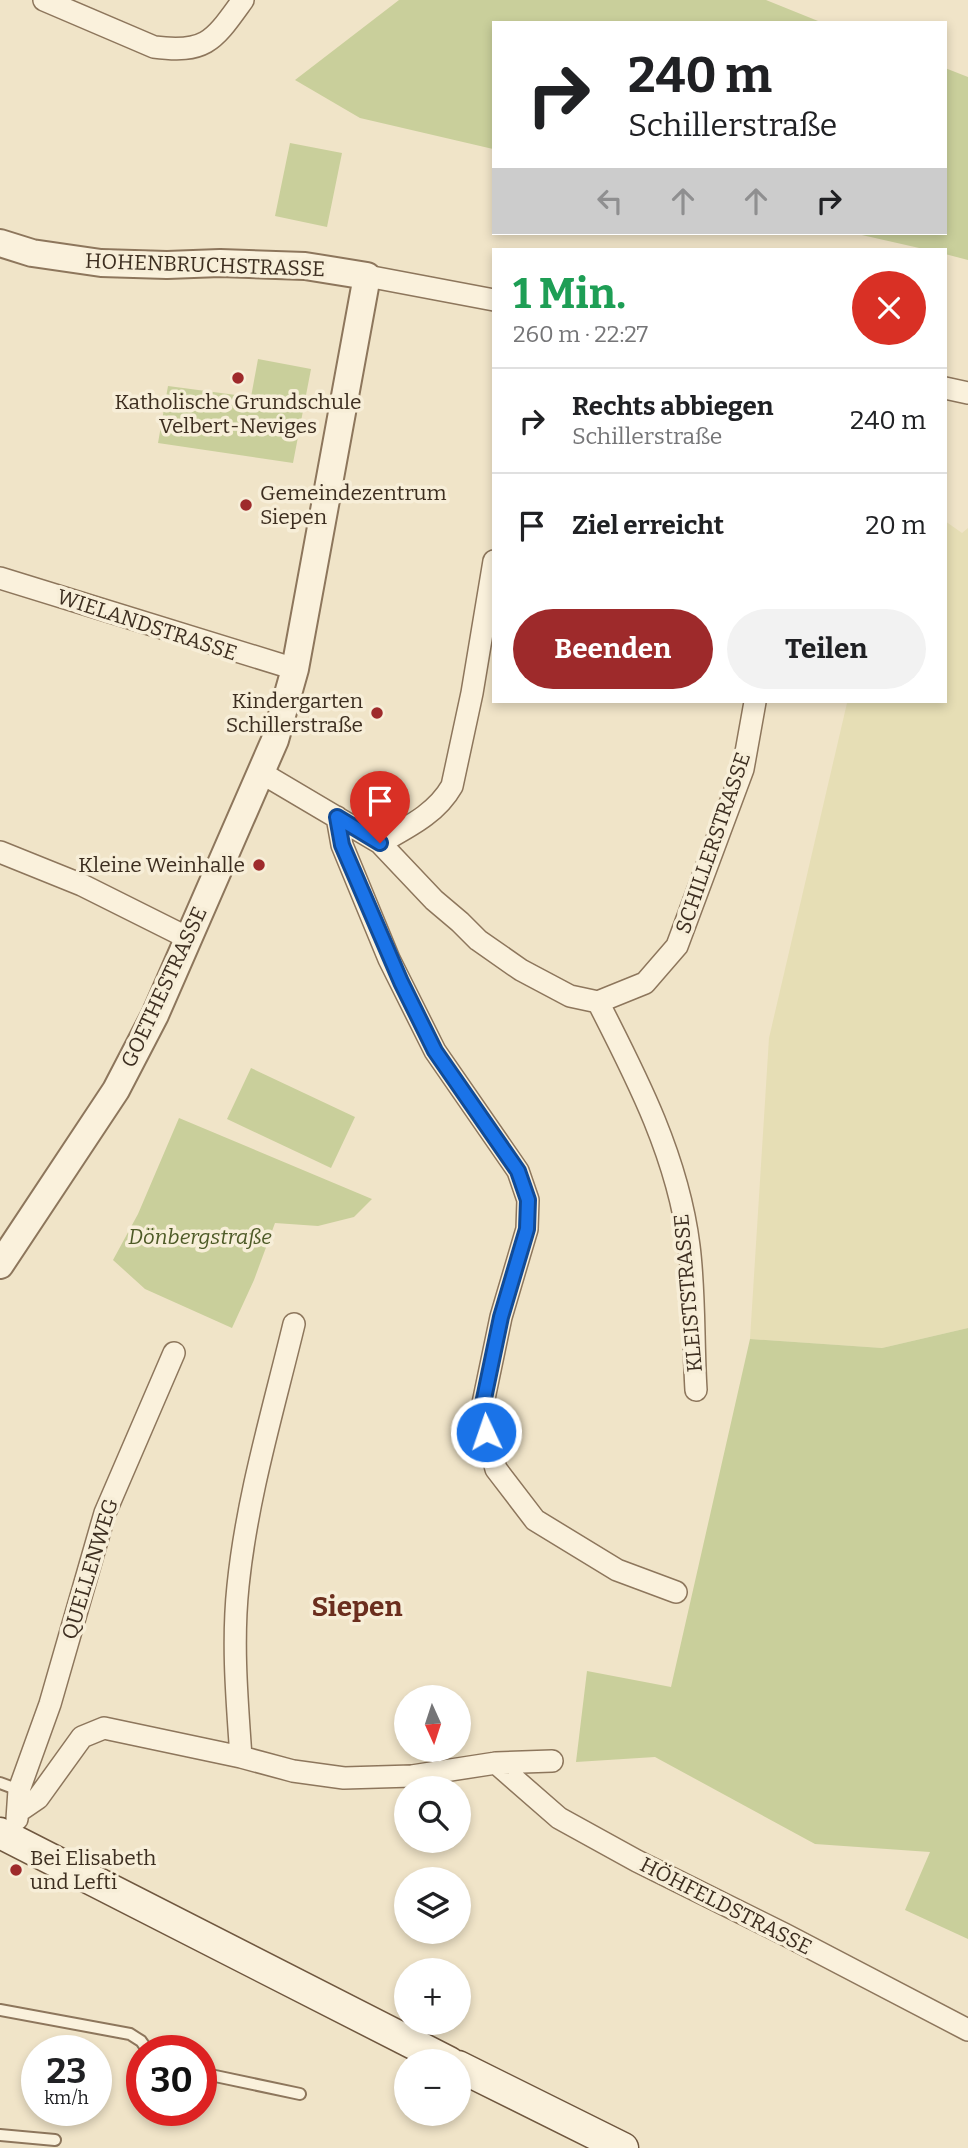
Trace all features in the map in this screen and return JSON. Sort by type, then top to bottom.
[{"type":"main road","points":[[10,1811],[426,2049]]},
{"type":"main road","points":[[471,2073],[611,2145]]},
{"type":"street","points":[[44,0],[155,47],[174,50],[194,48],[209,42],[220,32],[243,0]]},
{"type":"street","name":"HOHENBRUCHSTRASSE","points":[[0,243],[32,253],[101,263],[304,266],[492,300]]},
{"type":"street","name":"GOETHESTRASSE","points":[[0,1265],[116,1090],[155,1015],[275,740],[295,669],[368,276]]},
{"type":"street","points":[[947,388],[968,393]]},
{"type":"street","points":[[380,843],[431,812],[452,786],[472,693],[492,573]]},
{"type":"street","name":"WIELANDSTRASSE","points":[[0,578],[295,669]]},
{"type":"street","name":"SCHILLERSTRASSE","points":[[598,1002],[645,983],[677,946],[743,769],[755,703]]},
{"type":"street","points":[[260,772],[380,843],[433,900],[478,940],[533,976],[570,996],[598,1002]]},
{"type":"street","points":[[337,817],[342,845],[395,971],[435,1051],[518,1171],[528,1200],[527,1229],[501,1317],[481,1413],[496,1469],[535,1520],[617,1570],[676,1592]]},
{"type":"street","points":[[0,852],[82,885],[188,938]]},
{"type":"street","name":"KLEISTSTRASSE","points":[[598,1002],[634,1072],[660,1133],[680,1196],[689,1247],[695,1390]]},
{"type":"street","points":[[241,1757],[234,1666],[238,1588],[246,1522],[294,1324]]},
{"type":"street","name":"QUELLENWEG","points":[[10,1811],[50,1704],[105,1513],[174,1353]]},
{"type":"street","points":[[10,1811],[38,1798],[82,1737],[104,1728],[241,1757],[293,1771],[344,1778],[412,1776],[496,1763],[552,1761]]},
{"type":"street","name":"HÖHFELDSTRASSE","points":[[496,1763],[559,1818],[637,1861],[784,1934],[968,2031]]},
{"type":"lane","points":[[0,2010],[132,2035]]},
{"type":"lane","points":[[217,2076],[300,2094]]},
{"type":"lane","points":[[0,2135],[55,2140]]},
{"type":"shaded area","points":[[947,522],[962,533],[968,528],[968,1328],[882,1348],[750,1339],[769,1038],[847,703],[947,703]]},
{"type":"green space","points":[[399,0],[766,0],[818,21],[492,21],[492,149],[360,118],[295,80]]},
{"type":"green space","points":[[947,69],[968,77],[968,260],[947,255],[947,248],[919,248],[862,235],[947,235]]},
{"type":"green space","points":[[290,143],[342,153],[327,227],[275,216]]},
{"type":"green space","points":[[258,359],[311,369],[293,463],[158,443],[168,386],[251,397]]},
{"type":"green space","points":[[251,1068],[355,1117],[331,1168],[227,1119]]},
{"type":"green space","name":"Dönbergstraße","points":[[179,1118],[372,1199],[354,1217],[318,1226],[275,1223],[254,1280],[232,1328],[145,1289],[113,1260],[138,1214]]},
{"type":"green space","points":[[968,1328],[968,1939],[905,1910],[930,1852],[815,1844],[655,1757],[576,1762],[587,1671],[671,1687],[750,1339],[882,1348]]},
{"type":"place","name":"Katholische Grundschule Velbert-Neviges","points":[[238,378]]},
{"type":"place","name":"Gemeindezentrum Siepen","points":[[246,505]]},
{"type":"place","name":"Kindergarten Schillerstraße","points":[[377,713]]},
{"type":"place","name":"Kleine Weinhalle","points":[[259,865]]},
{"type":"place","name":"Bei Elisabeth und Lefti","points":[[16,1870]]},
{"type":"district","name":"Siepen","points":[[357,1606]]},
{"type":"route","points":[[380,843],[337,817],[342,845],[389,959],[435,1051],[518,1171],[528,1200],[527,1229],[501,1317],[481,1413],[486,1432]]}]
